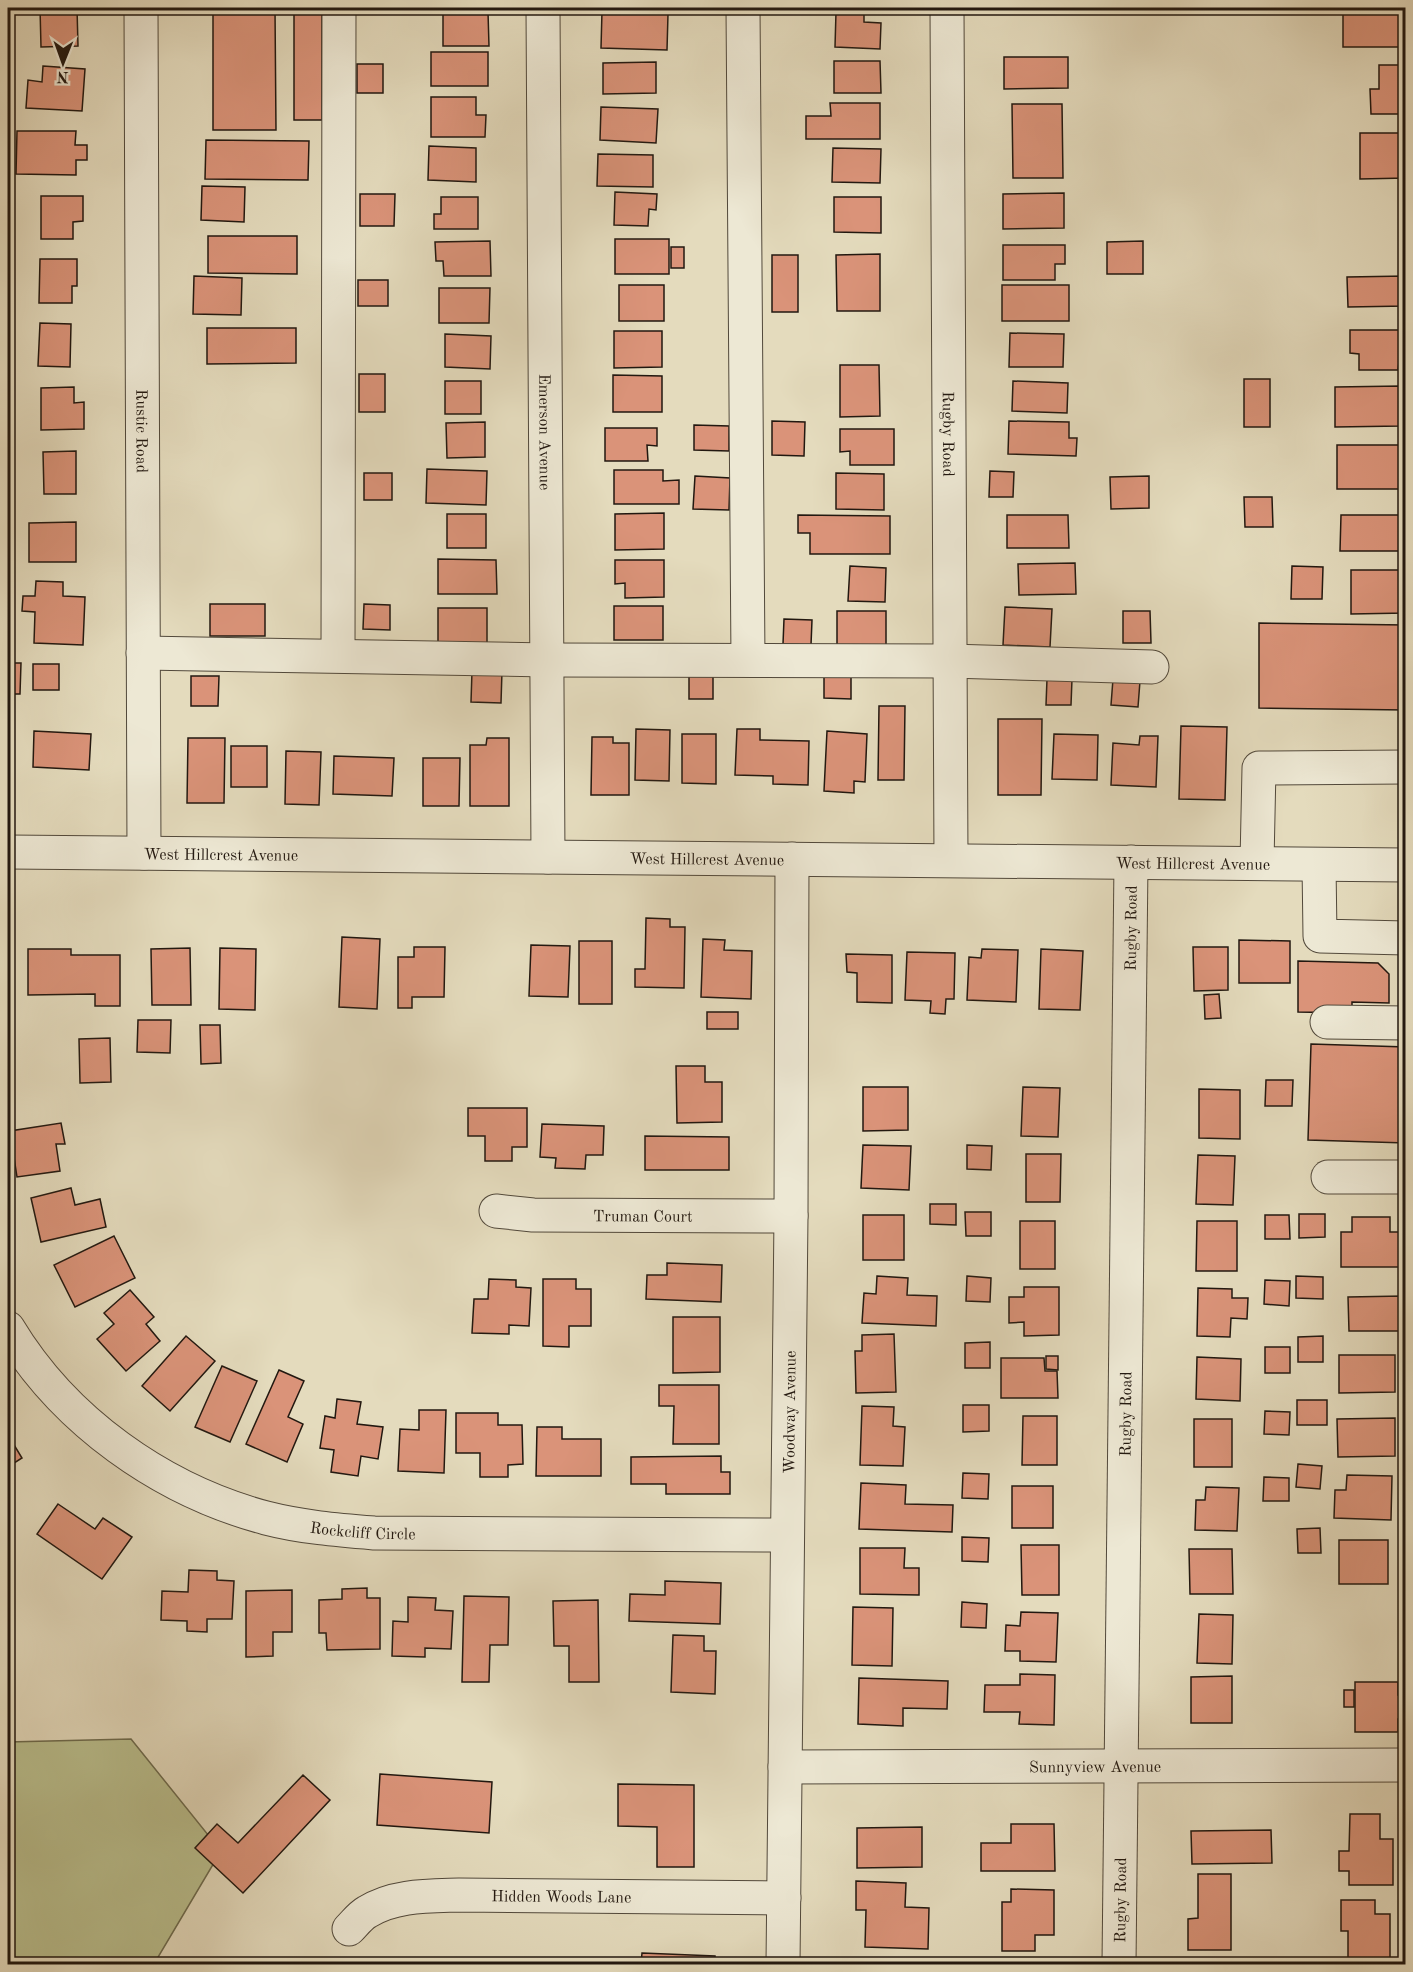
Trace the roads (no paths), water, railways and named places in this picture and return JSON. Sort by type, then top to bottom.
[{"type":"street","name":"Rustic Road","points":[[141,8],[144,853]]},
{"type":"street","points":[[338,655],[339,8]]},
{"type":"street","name":"Emerson Avenue","points":[[543,8],[548,857]]},
{"type":"street","points":[[743,8],[748,660]]},
{"type":"street","name":"Rugby Road","points":[[947,8],[951,860]]},
{"type":"street","points":[[143,652],[548,660],[950,661],[1152,667]]},
{"type":"street","points":[[1257,862],[1259,768],[1406,767]]},
{"type":"street","name":"West Hillcrest Avenue","points":[[8,852],[1406,865]]},
{"type":"street","name":"Woodway Avenue","points":[[783,1965],[792,859]]},
{"type":"street","name":"Rugby Road","points":[[1119,1965],[1131,862]]},
{"type":"street","points":[[1319,865],[1320,936],[1406,938]]},
{"type":"street","points":[[1327,1022],[1406,1023]]},
{"type":"street","points":[[1328,1177],[1406,1177]]},
{"type":"street","name":"Truman Court","points":[[496,1211],[533,1215],[790,1216]]},
{"type":"street","name":"Rockcliff Circle","points":[[8,1328],[37,1369],[70,1407],[93,1428],[135,1459],[198,1494],[266,1518],[311,1527],[374,1533],[788,1535]]},
{"type":"street","name":"Sunnyview Avenue","points":[[785,1767],[1406,1765]]},
{"type":"street","name":"Hidden Woods Lane","points":[[349,1929],[366,1913],[392,1900],[420,1896],[784,1898]]}]
